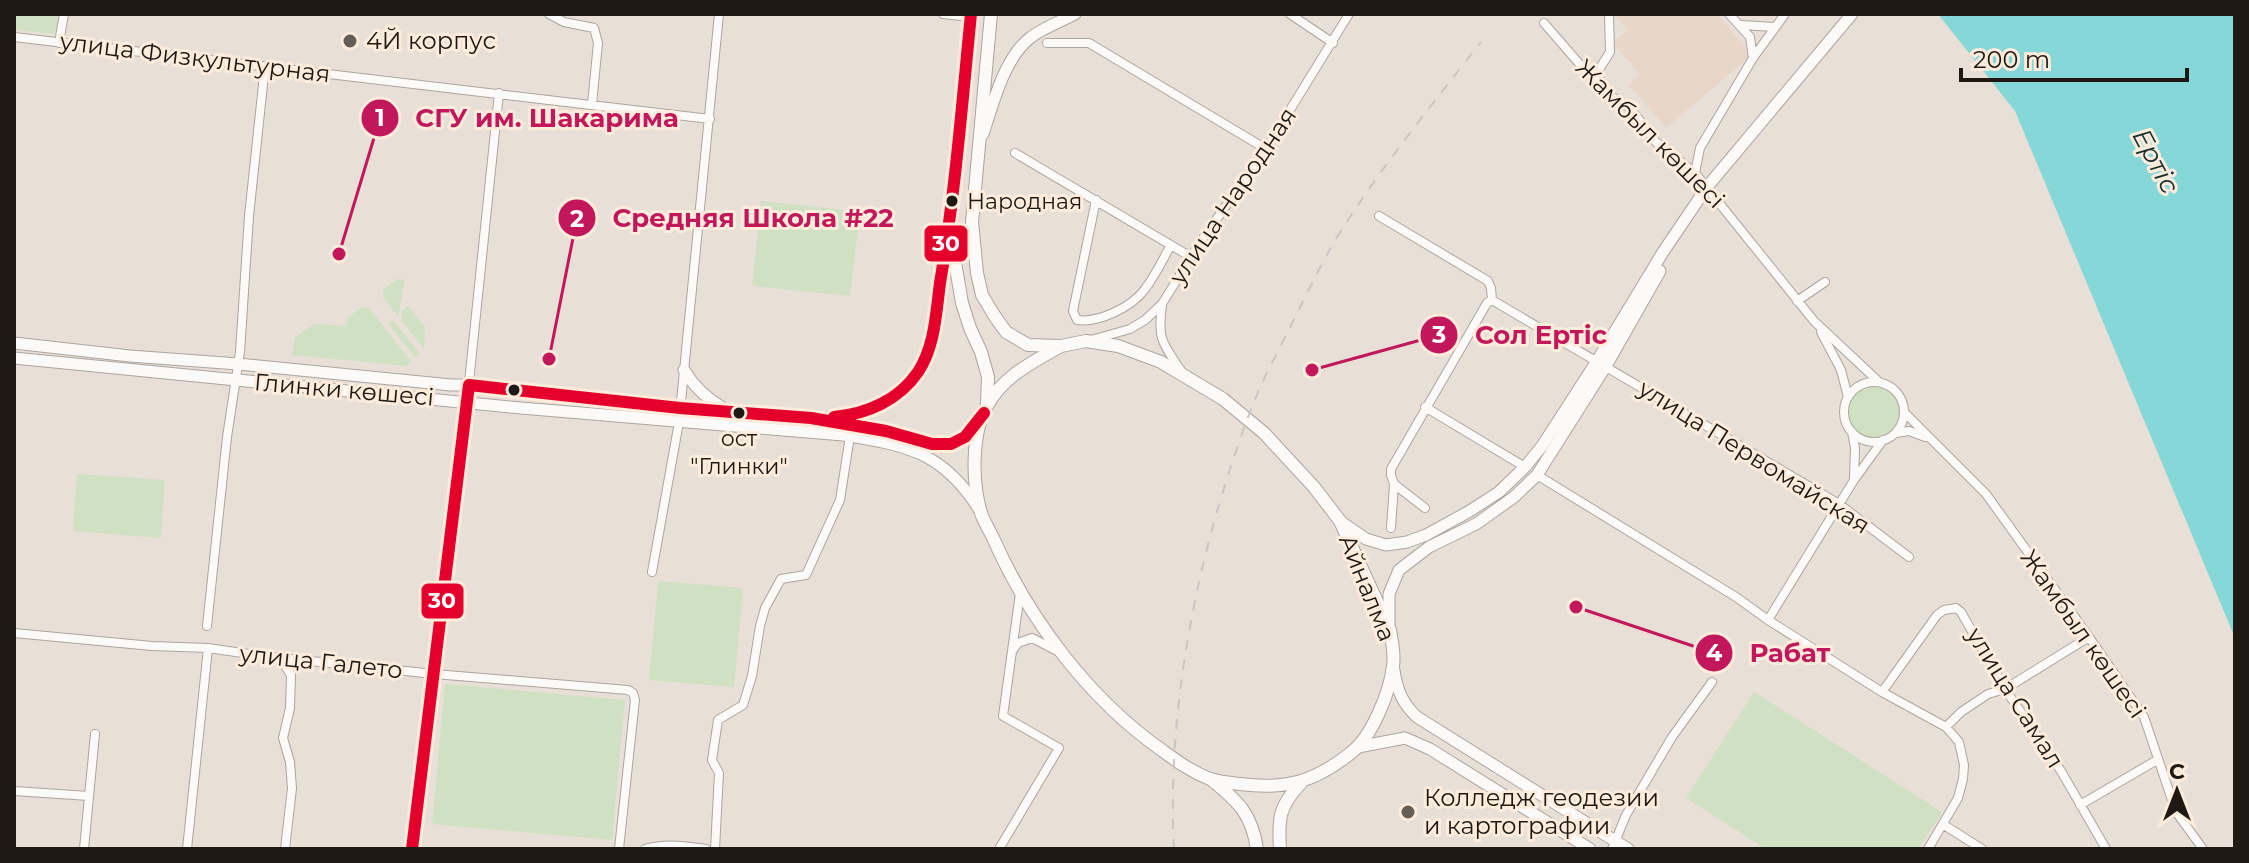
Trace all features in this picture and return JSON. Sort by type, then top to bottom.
[{"type":"highway","points":[[991,14],[972,222],[977,273],[982,295],[1006,332],[1028,345],[1061,346]]},
{"type":"highway","points":[[971,15],[950,233],[962,303],[988,377],[985,409]]},
{"type":"highway","name":"Айналма","points":[[1086,341],[1140,352],[1223,399],[1264,433],[1314,487],[1340,521],[1390,630],[1393,667],[1376,721],[1358,747],[1340,762],[1301,783],[1266,788],[1213,780],[1188,769],[1121,718],[1065,656],[1020,593],[981,512],[974,456],[976,440],[985,409],[1006,381],[1023,367],[1061,346],[1086,341]]},
{"type":"highway","points":[[1213,780],[1235,798],[1248,816],[1257,849]]},
{"type":"highway","points":[[1280,849],[1280,811],[1301,783]]},
{"type":"main road","points":[[979,146],[1015,52],[1031,37],[1075,14]]},
{"type":"main road","points":[[1390,630],[1389,594],[1399,570],[1429,547],[1476,524],[1514,497],[1537,475],[1663,252],[1707,187],[1852,14]]},
{"type":"main road","points":[[811,418],[842,417],[876,406],[901,392],[922,365],[932,341],[950,233]]},
{"type":"main road","name":"Глинки көшесі","points":[[14,343],[811,418],[886,431],[932,444],[951,444],[965,437],[985,409]]},
{"type":"main road","name":"Глинки көшесі","points":[[14,358],[884,441],[921,453],[946,468],[966,488],[981,512]]},
{"type":"main road","points":[[1340,521],[1366,539],[1386,545],[1426,535],[1468,512],[1499,492],[1525,467],[1601,364]]},
{"type":"main road","points":[[684,370],[701,393],[727,411]]},
{"type":"main road","points":[[1393,667],[1397,691],[1406,707],[1417,717],[1614,845],[1628,849]]},
{"type":"main road","points":[[1358,747],[1405,738],[1430,749],[1590,849]]},
{"type":"street","points":[[59,43],[64,14]]},
{"type":"street","points":[[549,14],[564,22],[594,28],[598,43],[592,104]]},
{"type":"street","points":[[652,572],[679,422],[719,14]]},
{"type":"street","points":[[943,14],[971,15]]},
{"type":"street","points":[[1290,14],[1333,43]]},
{"type":"street","name":"улица Народная","points":[[1086,341],[1130,329],[1162,304],[1266,149],[1349,14]]},
{"type":"street","points":[[1603,91],[1598,71],[1610,52],[1609,14]]},
{"type":"street","points":[[1729,14],[1750,37],[1753,58]]},
{"type":"street","points":[[1695,173],[1700,148],[1753,58],[1785,14]]},
{"type":"street","name":"Жамбыл көшесі","points":[[1544,23],[1603,91],[1630,108],[1656,142],[1695,173],[1814,321],[1879,382]]},
{"type":"street","points":[[1741,25],[1774,27]]},
{"type":"street","name":"улица Физкультурная","points":[[14,37],[710,119]]},
{"type":"street","points":[[1047,43],[1089,43],[1266,149]]},
{"type":"street","points":[[207,626],[238,364],[265,66]]},
{"type":"street","points":[[412,849],[469,385],[499,93]]},
{"type":"street","points":[[1015,153],[1191,257]]},
{"type":"street","points":[[1096,200],[1073,311],[1077,320],[1098,318],[1128,304],[1144,291],[1171,245]]},
{"type":"street","points":[[1379,216],[1488,281],[1492,300],[1487,303],[1391,469],[1394,484],[1391,528]]},
{"type":"street","points":[[1797,301],[1825,282]]},
{"type":"street","name":"улица Первомайская","points":[[1492,300],[1839,504],[1909,557]]},
{"type":"street","points":[[1162,304],[1159,328],[1162,343],[1185,376]]},
{"type":"street","name":"Жамбыл көшесі","points":[[1814,321],[1841,370],[1848,397]]},
{"type":"street","points":[[1768,620],[1854,480],[1883,440],[1899,429],[1904,412],[1902,401],[1896,391],[1879,382],[1862,384],[1848,397],[1844,415],[1855,448],[1854,480]]},
{"type":"street","points":[[1425,407],[1525,467]]},
{"type":"street","name":"Жамбыл көшесі","points":[[1904,412],[1986,494],[2144,717],[2176,812],[2203,849]]},
{"type":"street","points":[[1895,433],[1909,431],[1930,439]]},
{"type":"street","points":[[1852,432],[1870,441],[1883,440]]},
{"type":"street","points":[[715,849],[719,773],[712,760],[718,720],[743,705],[765,608],[781,579],[806,575],[840,500],[850,436]]},
{"type":"street","points":[[1537,475],[1736,597],[1882,692],[1946,727],[1959,742],[1964,765],[1963,779],[1958,798],[1928,849]]},
{"type":"street","points":[[1394,484],[1425,508]]},
{"type":"street","points":[[999,849],[1059,748],[1003,716],[1020,593]]},
{"type":"street","name":"улица Самал","points":[[1882,692],[1937,615],[1952,607],[1961,612],[2005,689],[2061,771],[2106,849]]},
{"type":"street","name":"улица Галето","points":[[14,633],[208,648],[434,674],[628,690],[635,700],[619,849]]},
{"type":"street","points":[[1946,727],[1961,712],[1988,694],[2005,689],[2089,637]]},
{"type":"street","points":[[1011,654],[1018,643],[1032,638],[1065,656]]},
{"type":"street","points":[[187,849],[208,648]]},
{"type":"street","points":[[280,658],[291,675],[290,708],[283,738],[290,762],[292,788],[285,849]]},
{"type":"street","points":[[1614,845],[1626,815],[1672,737],[1712,682]]},
{"type":"street","points":[[84,849],[95,734]]},
{"type":"street","points":[[2080,805],[2157,760]]},
{"type":"street","points":[[14,791],[89,796]]},
{"type":"street","points":[[1944,825],[1982,849]]},
{"type":"street","points":[[645,849],[657,845],[683,845],[706,849]]},
{"type":"shaded area","points":[[1614,14],[1717,14],[1752,55],[1666,128],[1629,85],[1640,75],[1613,43],[1627,30]]},
{"type":"green space","points":[[14,14],[59,14],[57,34],[14,30]]},
{"type":"green space","points":[[761,201],[860,212],[850,296],[752,286]]},
{"type":"green space","points":[[397,279],[405,280],[398,316],[383,297],[383,290]]},
{"type":"green space","points":[[408,306],[425,327],[424,349],[401,320],[403,310]]},
{"type":"green space","points":[[362,307],[369,308],[410,360],[408,366],[292,355],[295,337],[315,324],[346,326],[348,317]]},
{"type":"green space","points":[[393,320],[420,354],[415,357],[388,323]]},
{"type":"green space","points":[[1874,385],[1893,392],[1900,411],[1893,430],[1874,437],[1855,430],[1848,411],[1855,392]]},
{"type":"green space","points":[[77,474],[165,480],[161,538],[73,531]]},
{"type":"green space","points":[[658,581],[743,588],[734,687],[649,680]]},
{"type":"green space","points":[[445,684],[625,700],[612,840],[432,824]]},
{"type":"green space","points":[[1754,692],[1942,812],[1918,849],[1766,849],[1686,798]]},
{"type":"water","name":"Ертіс","points":[[1938,14],[2235,14],[2235,638],[2015,111]]},
{"type":"railway","points":[[1174,849],[1176,735],[1191,620],[1218,507],[1255,399],[1334,242],[1386,165],[1481,42]]},
{"type":"transit line","name":"30","points":[[834,417],[858,413],[892,398],[918,372],[928,351],[936,317],[950,216],[971,14]]},
{"type":"transit line","name":"30","points":[[412,849],[469,385],[680,408],[811,418],[886,431],[932,444],[951,444],[965,437],[984,413]]},
{"type":"place","name":"4Й корпус","points":[[350,41]]},
{"type":"place","name":"Народная","points":[[952,201]]},
{"type":"place","name":"СГУ им. Шакарима","points":[[339,254]]},
{"type":"place","name":"Средняя Школа #22","points":[[549,359]]},
{"type":"place","name":"Сол Ертіс","points":[[1312,370]]},
{"type":"place","name":"ост \"Глинки\"","points":[[739,413]]},
{"type":"place","name":"Рабат","points":[[1576,607]]},
{"type":"place","name":"Колледж геодезии и картографии","points":[[1408,812]]}]
